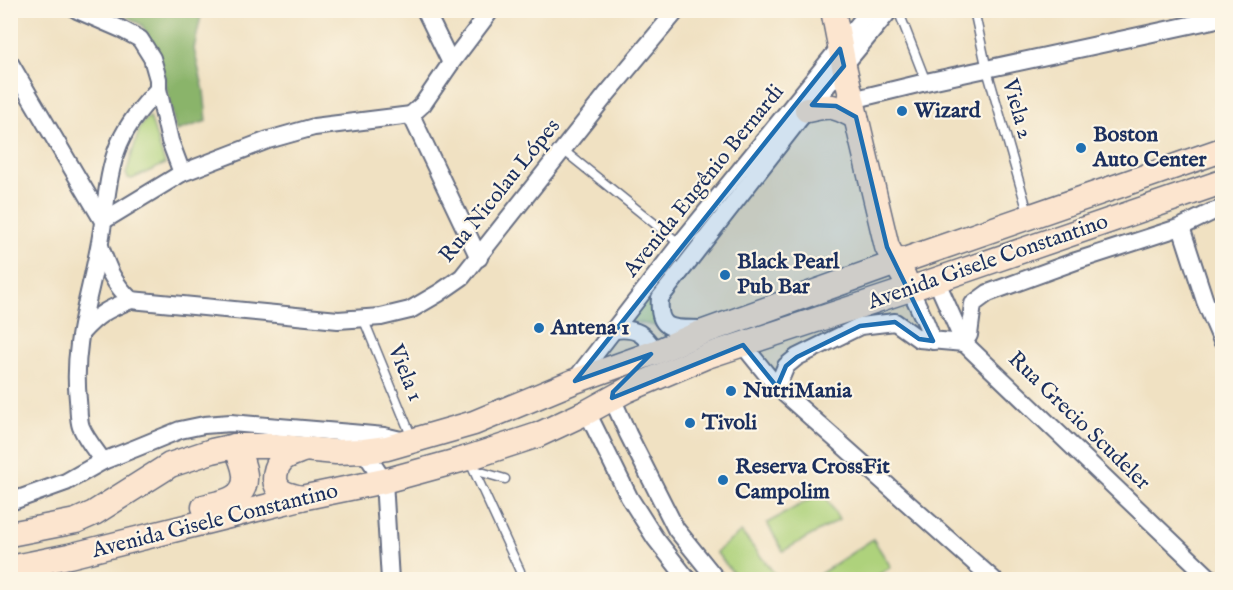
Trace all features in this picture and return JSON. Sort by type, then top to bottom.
[{"type":"main road","points":[[833,10],[854,109],[888,247],[910,289]]},
{"type":"main road","points":[[807,110],[824,105],[854,109]]},
{"type":"main road","name":"Avenida Gisele Constantino","points":[[10,534],[76,521],[94,513],[170,465],[212,451],[235,446],[272,446],[336,452],[358,442],[387,448],[474,423],[575,381],[712,329],[1222,150]]},
{"type":"main road","name":"Avenida Gisele Constantino","points":[[10,568],[44,562],[301,498],[471,464],[587,412],[627,390],[707,356],[1222,182]]},
{"type":"main road","points":[[612,398],[613,392],[619,386],[656,361],[656,352]]},
{"type":"main road","points":[[44,562],[87,539],[231,500],[245,486],[246,477],[235,446]]},
{"type":"main road","points":[[301,498],[287,495],[279,489],[275,479],[277,468],[284,458],[305,449]]},
{"type":"street","points":[[77,10],[140,39],[152,58],[171,141],[182,172]]},
{"type":"street","points":[[425,10],[451,63]]},
{"type":"street","points":[[103,221],[182,172],[267,140],[314,127],[411,115],[423,104],[491,10]]},
{"type":"street","name":"Rua Nicolau Lópes","points":[[80,334],[93,319],[107,309],[131,300],[338,320],[381,317],[410,310],[462,277],[479,258],[606,95],[677,10]]},
{"type":"street","name":"Avenida Eugênio Bernardi","points":[[712,329],[674,328],[666,325],[659,310],[660,298],[807,110],[870,10]]},
{"type":"street","name":"Avenida Eugênio Bernardi","points":[[575,381],[680,244],[842,57],[890,10]]},
{"type":"street","points":[[854,109],[926,82],[1222,18]]},
{"type":"street","points":[[10,63],[103,221]]},
{"type":"street","points":[[103,461],[81,426],[76,383],[80,334],[100,246],[110,175],[118,146],[129,124],[158,88]]},
{"type":"street","points":[[411,115],[479,258]]},
{"type":"street","points":[[777,387],[786,366],[796,357],[860,326],[895,322],[919,339],[964,343],[969,335],[973,304],[988,293],[1076,261],[1181,227],[1222,208]]},
{"type":"street","points":[[1181,227],[1205,301],[1222,341]]},
{"type":"street","points":[[100,246],[108,269],[120,289],[131,300]]},
{"type":"street","name":"Rua Grecio Scudeler","points":[[936,280],[964,343],[1212,579]]},
{"type":"street","points":[[910,289],[933,341]]},
{"type":"street","points":[[614,330],[626,329],[638,332],[646,338],[656,352]]},
{"type":"street","points":[[743,345],[777,387],[994,579]]},
{"type":"street","points":[[612,398],[676,529],[717,579]]},
{"type":"street","points":[[587,412],[629,497],[655,538],[688,579]]},
{"type":"street","points":[[220,423],[235,446]]},
{"type":"street","name":"Avenida Gisele Constantino","points":[[10,502],[66,482],[103,461],[180,430],[220,423],[358,442]]},
{"type":"street","points":[[604,446],[628,434]]},
{"type":"street","points":[[358,442],[384,481],[390,579]]},
{"type":"street","points":[[639,513],[662,502]]},
{"type":"lane","points":[[898,10],[926,82]]},
{"type":"lane","name":"Viela 2","points":[[974,10],[987,70],[1029,217]]},
{"type":"lane","points":[[563,150],[680,244]]},
{"type":"lane","name":"Viela 1","points":[[363,318],[411,441]]},
{"type":"lane","points":[[471,464],[506,479]]},
{"type":"lane","points":[[471,464],[519,571]]},
{"type":"highlighted area","points":[[840,49],[844,66],[812,105],[836,106],[856,117],[887,247],[933,341],[919,339],[895,322],[860,326],[797,357],[786,366],[777,387],[743,345],[612,398],[613,392],[651,354],[575,381]]},
{"type":"green space","points":[[117,11],[202,11],[194,49],[204,91],[207,121],[176,131],[160,59],[142,25]]},
{"type":"green space","points":[[150,117],[165,164],[132,179],[128,178],[126,174],[140,127]]},
{"type":"green space","points":[[702,229],[705,233],[657,295],[657,326],[629,321]]},
{"type":"green space","points":[[823,492],[839,520],[783,551],[767,523]]},
{"type":"green space","points":[[741,532],[779,579],[738,579],[716,552]]},
{"type":"green space","points":[[873,539],[891,567],[872,579],[824,579],[820,574]]},
{"type":"place","name":"Wizard","points":[[902,111]]},
{"type":"place","name":"Boston Auto Center","points":[[1081,148]]},
{"type":"place","name":"Black Pearl Pub Bar","points":[[725,275]]},
{"type":"place","name":"Antena 1","points":[[539,328]]},
{"type":"place","name":"NutriMania","points":[[731,391]]},
{"type":"place","name":"Tivoli","points":[[690,423]]},
{"type":"place","name":"Reserva CrossFit Campolim","points":[[723,480]]}]
